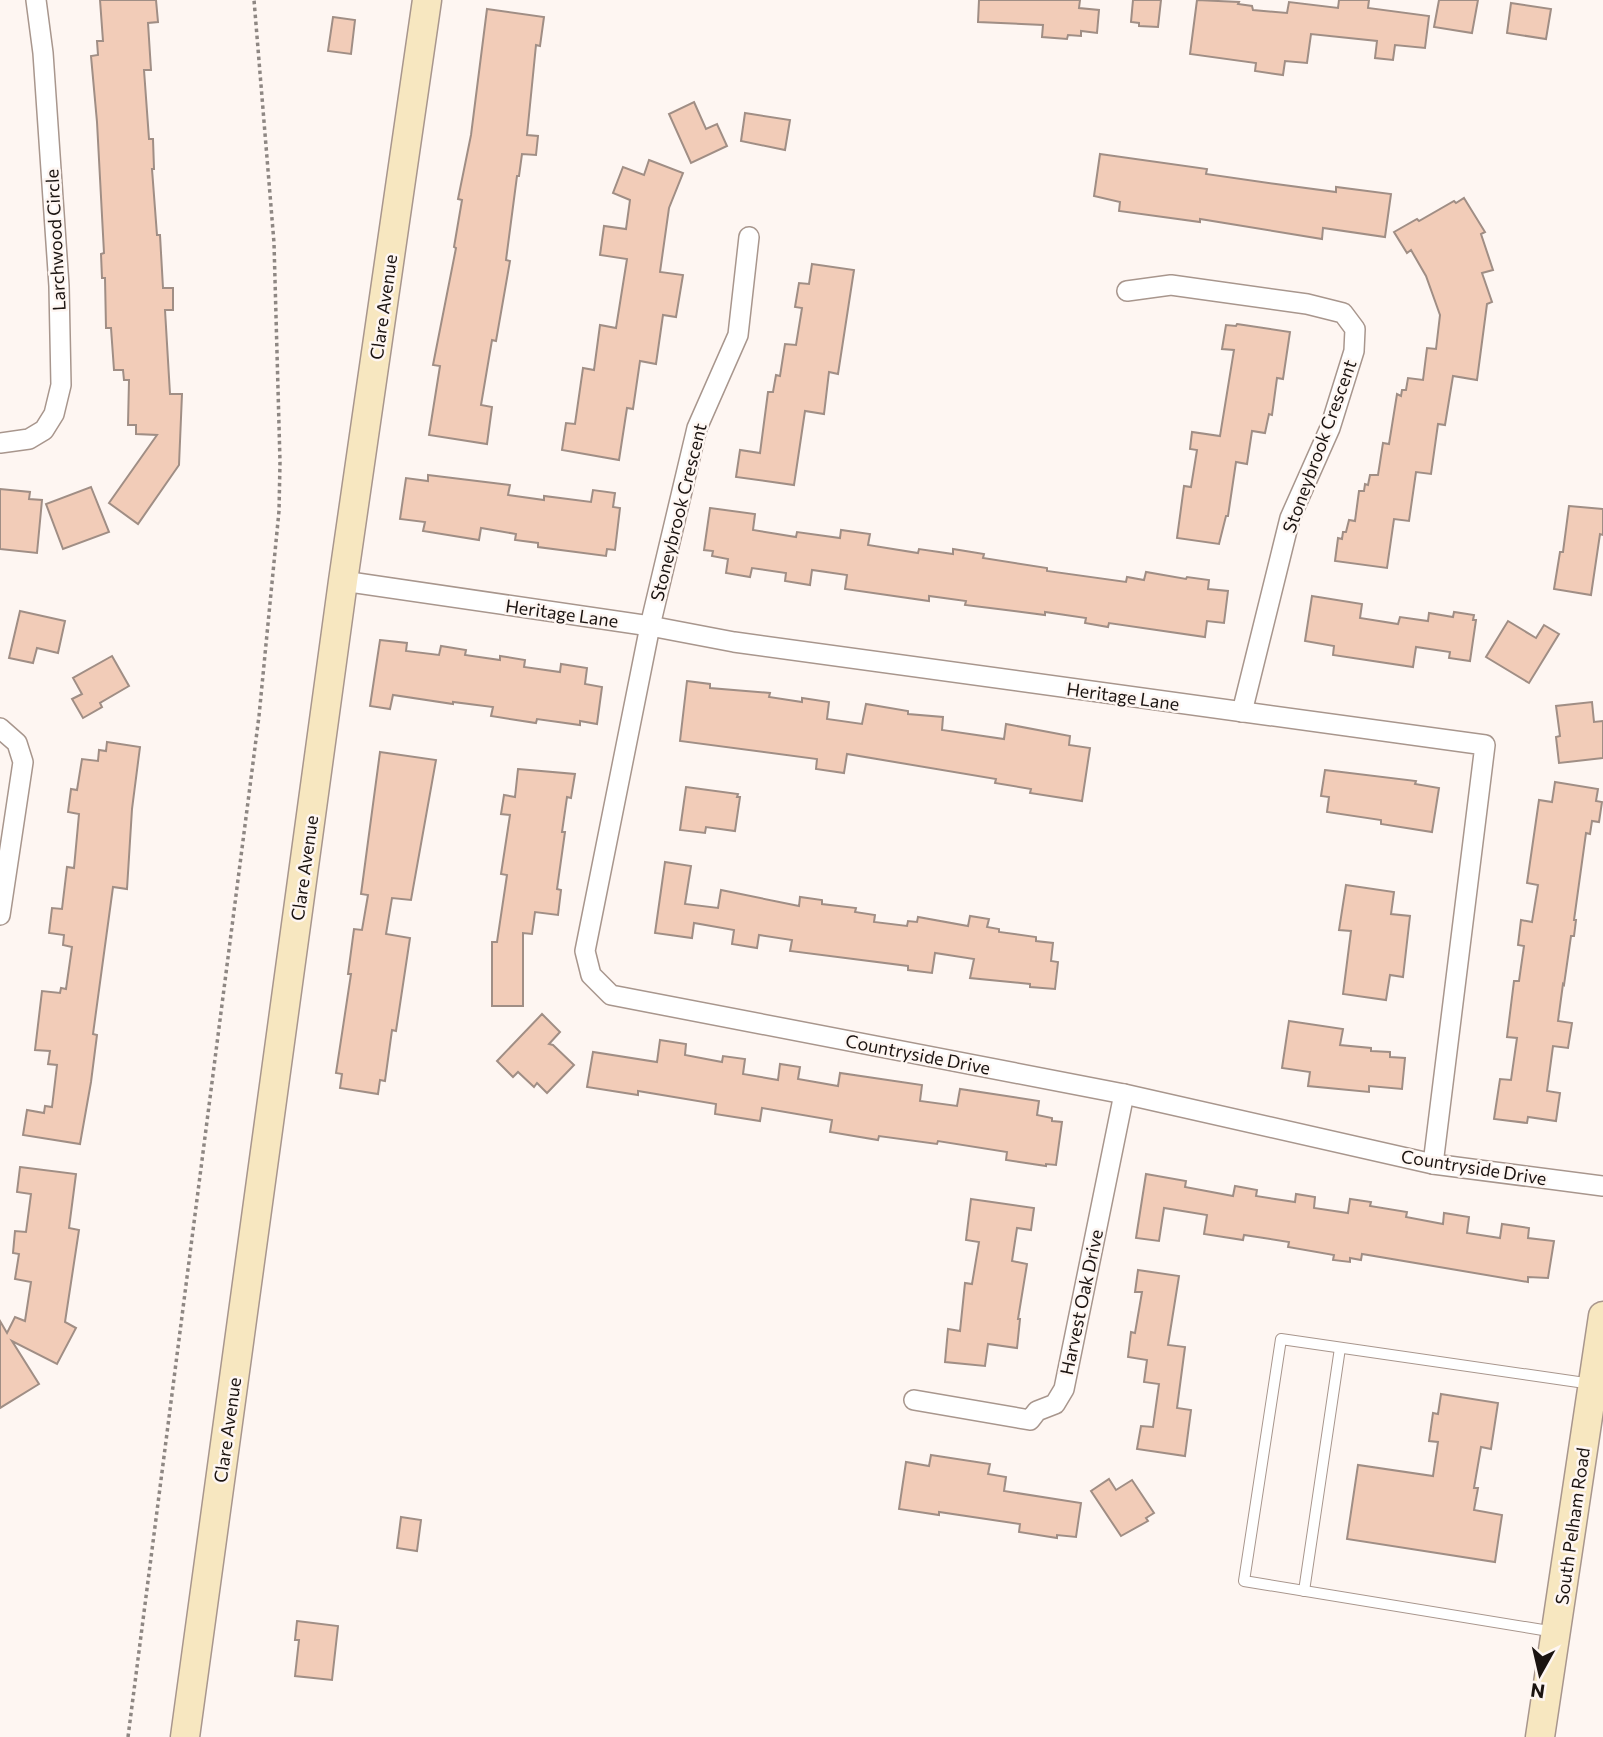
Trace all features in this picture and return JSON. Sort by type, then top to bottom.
[{"type":"street","name":"Larchwood Circle","points":[[0,443],[29,439],[44,430],[54,414],[61,385],[59,286],[43,53],[36,0]]},
{"type":"street","name":"Clare Avenue","points":[[185,1737],[427,0]]},
{"type":"street","name":"Stoneybrook Crescent","points":[[650,626],[696,428],[738,335],[749,237]]},
{"type":"street","name":"Stoneybrook Crescent","points":[[1127,291],[1171,285],[1307,304],[1343,313],[1354,329],[1354,351],[1334,417],[1290,518],[1242,712]]},
{"type":"street","name":"Heritage Lane","points":[[344,581],[650,626],[734,642],[1485,745],[1433,1164]]},
{"type":"street","name":"Countryside Drive","points":[[650,626],[585,951],[591,975],[611,995],[1124,1094],[1433,1164],[1603,1186]]},
{"type":"street","points":[[0,728],[17,743],[23,762],[0,915]]},
{"type":"street","name":"Harvest Oak Drive","points":[[914,1400],[1030,1420],[1037,1411],[1055,1404],[1064,1389],[1124,1094]]},
{"type":"street","name":"South Pelham Road","points":[[1540,1737],[1603,1316]]},
{"type":"lane","points":[[1556,1632],[1244,1581],[1281,1339],[1593,1384]]},
{"type":"lane","points":[[1304,1591],[1340,1348]]},
{"type":"path","points":[[128,1737],[257,730],[279,511],[281,462],[274,243],[254,0]]},
{"type":"building","points":[[100,0],[156,0],[158,22],[148,23],[151,70],[144,70],[149,139],[153,139],[152,169],[163,288],[173,288],[173,310],[165,310],[170,394],[182,394],[179,465],[138,524],[109,503],[157,435],[136,434],[136,425],[128,425],[129,380],[124,380],[123,370],[114,370],[111,328],[106,328],[97,122],[91,56],[98,55],[97,41],[103,41]]},
{"type":"building","points":[[979,0],[1080,0],[1079,8],[1099,10],[1097,33],[1081,31],[1081,36],[1068,35],[1067,39],[1042,37],[1043,25],[978,22]]},
{"type":"building","points":[[1133,0],[1161,0],[1158,27],[1139,26],[1139,23],[1131,22]]},
{"type":"building","points":[[1197,0],[1239,2],[1238,4],[1252,6],[1253,10],[1287,13],[1289,2],[1338,8],[1339,0],[1369,0],[1368,8],[1429,16],[1425,48],[1395,45],[1393,60],[1375,58],[1377,41],[1311,34],[1307,63],[1285,61],[1283,75],[1255,71],[1256,63],[1190,54]]},
{"type":"building","points":[[1439,0],[1478,0],[1472,33],[1434,27]]},
{"type":"building","points":[[1511,3],[1551,9],[1546,39],[1507,33]]},
{"type":"building","points":[[487,9],[544,17],[540,46],[536,45],[527,135],[538,136],[536,155],[522,154],[517,176],[506,260],[510,261],[481,405],[492,407],[487,444],[429,435],[440,366],[433,365],[456,248],[454,247],[462,200],[458,199],[471,135]]},
{"type":"building","points":[[333,17],[355,20],[351,54],[328,51]]},
{"type":"building","points":[[694,102],[706,129],[717,124],[727,146],[691,163],[669,114]]},
{"type":"building","points":[[745,113],[790,120],[785,150],[741,141]]},
{"type":"building","points":[[1100,154],[1207,169],[1206,174],[1276,184],[1336,192],[1336,187],[1391,194],[1385,237],[1323,228],[1322,239],[1200,219],[1200,222],[1119,211],[1120,202],[1094,196]]},
{"type":"building","points":[[649,160],[683,173],[669,208],[660,272],[683,275],[676,317],[663,315],[656,364],[640,361],[633,409],[627,408],[619,460],[562,450],[566,423],[575,424],[583,368],[594,370],[600,325],[616,328],[627,259],[600,255],[604,226],[626,229],[630,200],[613,193],[623,167],[644,175]]},
{"type":"building","points":[[1464,198],[1485,232],[1481,234],[1493,270],[1482,273],[1492,302],[1487,304],[1477,380],[1453,376],[1445,425],[1438,424],[1431,474],[1416,472],[1409,521],[1394,519],[1387,568],[1335,561],[1338,538],[1342,539],[1349,520],[1355,521],[1359,491],[1364,491],[1370,475],[1378,475],[1383,443],[1389,444],[1397,394],[1401,396],[1402,390],[1406,390],[1408,378],[1423,380],[1427,348],[1436,349],[1440,315],[1426,276],[1411,250],[1407,253],[1394,232]]},
{"type":"building","points":[[812,264],[854,270],[838,374],[829,372],[824,414],[805,411],[794,485],[736,477],[740,450],[760,453],[768,392],[773,392],[776,375],[780,376],[785,344],[796,345],[802,308],[795,307],[799,283],[809,284]]},
{"type":"building","points":[[1237,324],[1290,332],[1283,379],[1277,378],[1272,415],[1269,414],[1265,433],[1252,431],[1247,464],[1236,462],[1228,516],[1219,544],[1177,538],[1184,486],[1191,487],[1197,450],[1190,449],[1192,432],[1220,436],[1234,350],[1222,349],[1226,325]]},
{"type":"building","points":[[428,475],[510,485],[508,495],[544,500],[544,496],[591,502],[593,490],[615,493],[613,507],[620,508],[615,550],[607,549],[606,556],[538,547],[538,543],[515,540],[516,534],[481,528],[479,540],[423,531],[425,522],[400,519],[406,478],[428,481]]},
{"type":"building","points":[[91,487],[109,532],[63,549],[46,504]]},
{"type":"building","points":[[0,489],[30,492],[29,499],[42,500],[37,553],[0,549]]},
{"type":"building","points":[[1569,506],[1603,509],[1603,535],[1600,534],[1591,595],[1554,589],[1560,552],[1563,552]]},
{"type":"building","points":[[710,508],[755,514],[753,530],[796,537],[797,532],[840,538],[841,530],[870,534],[868,545],[918,553],[919,549],[953,554],[953,549],[984,554],[983,558],[1047,568],[1047,571],[1126,582],[1127,577],[1144,580],[1146,572],[1209,580],[1208,589],[1228,591],[1224,623],[1207,621],[1205,637],[1109,623],[1108,627],[1085,623],[1086,618],[965,605],[966,601],[929,596],[929,601],[845,589],[847,575],[812,570],[810,585],[785,581],[786,573],[752,568],[750,577],[726,573],[728,559],[712,556],[713,551],[704,550]]},
{"type":"building","points":[[1312,596],[1362,604],[1360,618],[1398,624],[1400,617],[1428,621],[1429,613],[1453,617],[1454,612],[1474,615],[1473,620],[1476,620],[1470,661],[1449,658],[1450,652],[1416,647],[1413,667],[1333,655],[1334,646],[1305,641]]},
{"type":"building","points":[[20,611],[65,621],[58,653],[37,648],[33,663],[9,658]]},
{"type":"building","points":[[1508,621],[1536,638],[1544,625],[1559,634],[1529,683],[1486,657]]},
{"type":"building","points":[[380,640],[407,643],[406,651],[439,655],[441,646],[466,650],[465,655],[525,660],[524,667],[560,672],[561,664],[587,668],[585,684],[602,687],[597,724],[580,721],[580,725],[537,719],[536,723],[491,716],[493,707],[393,695],[390,709],[370,706]]},
{"type":"building","points":[[112,656],[129,686],[100,703],[102,707],[83,718],[72,699],[82,694],[73,678]]},
{"type":"building","points":[[687,681],[710,684],[710,688],[770,693],[769,697],[802,702],[802,698],[829,702],[827,719],[862,724],[866,704],[908,711],[908,714],[943,717],[942,730],[1004,739],[1006,724],[1070,736],[1069,745],[1090,748],[1082,801],[1030,793],[1031,789],[995,783],[996,779],[847,754],[844,773],[816,769],[817,759],[680,741]]},
{"type":"building","points":[[1592,702],[1594,722],[1603,721],[1603,758],[1559,763],[1556,737],[1560,736],[1556,706]]},
{"type":"building","points":[[107,742],[140,747],[132,809],[127,889],[113,887],[93,1034],[97,1035],[91,1082],[80,1144],[23,1135],[27,1110],[44,1113],[45,1106],[52,1107],[57,1065],[48,1064],[50,1051],[35,1050],[42,991],[60,993],[61,988],[66,989],[72,947],[63,945],[64,935],[49,933],[52,908],[62,909],[67,867],[74,868],[79,814],[68,812],[71,789],[77,790],[82,759],[98,761],[99,750],[106,751]]},
{"type":"building","points":[[380,752],[436,760],[411,900],[392,898],[386,934],[410,938],[396,1031],[392,1030],[385,1081],[380,1080],[378,1094],[340,1088],[342,1074],[336,1073],[351,974],[348,974],[354,929],[362,930],[368,895],[361,894]]},
{"type":"building","points":[[518,769],[575,774],[571,798],[567,797],[562,832],[565,832],[557,889],[561,890],[558,915],[535,912],[532,934],[523,933],[523,1006],[492,1006],[492,942],[497,942],[507,875],[501,874],[510,815],[501,814],[504,795],[515,797]]},
{"type":"building","points":[[1325,770],[1416,781],[1415,784],[1439,788],[1432,832],[1381,824],[1381,820],[1327,812],[1329,797],[1321,796]]},
{"type":"building","points":[[1555,782],[1598,789],[1596,801],[1602,802],[1599,822],[1592,821],[1590,834],[1586,833],[1574,936],[1571,936],[1563,984],[1558,1021],[1572,1023],[1568,1048],[1553,1046],[1547,1091],[1560,1093],[1556,1121],[1528,1117],[1527,1123],[1494,1119],[1500,1079],[1511,1080],[1517,1038],[1507,1037],[1514,981],[1519,981],[1524,946],[1518,945],[1521,920],[1532,922],[1538,885],[1527,883],[1539,800],[1552,802]]},
{"type":"building","points":[[686,787],[738,794],[737,797],[740,797],[735,831],[706,827],[705,833],[680,830]]},
{"type":"building","points":[[665,862],[691,866],[685,904],[718,908],[721,890],[799,906],[800,897],[822,900],[822,904],[856,908],[855,912],[875,915],[874,922],[907,926],[908,921],[917,922],[918,917],[968,926],[970,916],[989,919],[987,927],[999,929],[999,932],[1036,937],[1036,941],[1053,943],[1051,961],[1058,962],[1055,989],[970,978],[974,959],[935,953],[932,973],[908,970],[908,966],[790,951],[792,940],[759,935],[757,948],[732,944],[734,930],[694,923],[692,938],[655,933]]},
{"type":"building","points":[[1346,885],[1394,892],[1391,914],[1410,916],[1403,977],[1390,975],[1386,1000],[1343,994],[1351,931],[1339,930]]},
{"type":"building","points":[[542,1014],[560,1032],[549,1044],[574,1065],[547,1093],[537,1083],[534,1087],[518,1072],[513,1077],[497,1061]]},
{"type":"building","points":[[1289,1021],[1343,1029],[1340,1045],[1371,1048],[1371,1051],[1390,1052],[1390,1057],[1405,1058],[1402,1089],[1369,1086],[1369,1092],[1308,1086],[1310,1072],[1282,1068]]},
{"type":"building","points":[[660,1040],[686,1044],[685,1055],[722,1062],[723,1056],[745,1059],[743,1074],[778,1080],[780,1064],[800,1067],[798,1079],[838,1086],[840,1073],[922,1085],[920,1101],[957,1106],[960,1089],[1039,1101],[1037,1115],[1062,1122],[1056,1165],[1006,1160],[1007,1152],[938,1141],[937,1144],[879,1136],[878,1140],[830,1132],[832,1120],[762,1108],[760,1121],[715,1114],[716,1104],[638,1091],[638,1095],[587,1087],[593,1052],[657,1062]]},
{"type":"building","points":[[20,1167],[76,1174],[69,1228],[79,1230],[65,1322],[76,1328],[57,1364],[12,1341],[39,1384],[0,1408],[0,1321],[7,1333],[15,1317],[25,1321],[31,1282],[15,1279],[19,1254],[13,1253],[15,1231],[26,1232],[31,1194],[17,1192]]},
{"type":"building","points":[[1146,1174],[1186,1181],[1185,1187],[1233,1196],[1235,1186],[1257,1190],[1256,1196],[1295,1202],[1296,1194],[1315,1197],[1314,1208],[1348,1213],[1350,1199],[1371,1202],[1370,1206],[1407,1212],[1406,1217],[1443,1224],[1444,1213],[1469,1217],[1467,1233],[1500,1238],[1502,1224],[1529,1228],[1528,1238],[1554,1241],[1548,1278],[1528,1277],[1528,1282],[1362,1254],[1361,1260],[1333,1260],[1334,1255],[1288,1247],[1289,1242],[1244,1235],[1243,1240],[1204,1234],[1207,1215],[1164,1208],[1159,1241],[1136,1238]]},
{"type":"building","points":[[971,1199],[1034,1208],[1031,1230],[1017,1228],[1012,1261],[1027,1264],[1018,1319],[1017,1348],[988,1344],[985,1366],[945,1362],[948,1329],[960,1331],[965,1283],[972,1284],[979,1242],[966,1240]]},
{"type":"building","points":[[1138,1270],[1179,1276],[1168,1345],[1185,1347],[1177,1408],[1191,1410],[1185,1456],[1137,1449],[1141,1426],[1153,1427],[1159,1384],[1144,1382],[1147,1360],[1128,1357],[1131,1332],[1135,1333],[1142,1292],[1135,1292]]},
{"type":"building","points":[[1441,1394],[1498,1403],[1491,1449],[1481,1447],[1474,1488],[1478,1488],[1474,1510],[1502,1515],[1495,1562],[1347,1539],[1358,1465],[1433,1476],[1438,1442],[1429,1441],[1433,1413],[1438,1414]]},
{"type":"building","points":[[931,1455],[990,1464],[988,1474],[1006,1477],[1004,1491],[1081,1503],[1076,1537],[1057,1535],[1057,1538],[1019,1532],[1020,1524],[899,1509],[906,1462],[929,1466]]},
{"type":"building","points":[[1109,1479],[1116,1490],[1132,1480],[1154,1513],[1146,1518],[1148,1521],[1121,1536],[1091,1491]]},
{"type":"building","points":[[401,1517],[421,1520],[417,1551],[397,1548]]},
{"type":"building","points":[[297,1621],[338,1626],[332,1680],[295,1676],[299,1640],[295,1640]]}]
